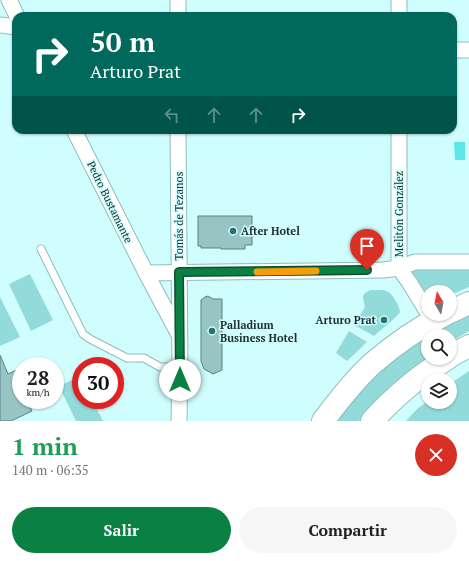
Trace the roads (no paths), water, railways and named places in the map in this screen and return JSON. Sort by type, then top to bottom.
[{"type":"main road","points":[[457,308],[469,303]]},
{"type":"main road","points":[[323,421],[350,386],[373,364],[429,321]]},
{"type":"main road","points":[[457,353],[469,346]]},
{"type":"main road","points":[[372,421],[407,387],[437,365]]},
{"type":"street","points":[[9,0],[15,12]]},
{"type":"street","points":[[178,0],[178,12]]},
{"type":"street","points":[[399,0],[399,12]]},
{"type":"street","points":[[0,25],[12,26]]},
{"type":"street","points":[[457,50],[469,50]]},
{"type":"street","name":"Pedro Bustamante","points":[[76,134],[179,336]]},
{"type":"street","name":"Tomás de Tezanos","points":[[178,134],[179,421]]},
{"type":"street","name":"Melitón González","points":[[399,134],[399,268],[421,296]]},
{"type":"street","points":[[146,273],[383,270],[399,268],[416,262],[469,262]]},
{"type":"lane","points":[[41,249],[83,334],[127,358],[144,358],[160,367],[180,367]]},
{"type":"place","name":"After Hotel","points":[[233,231]]},
{"type":"place","name":"Arturo Prat","points":[[384,320]]},
{"type":"place","name":"Palladium Business Hotel","points":[[212,331]]}]
